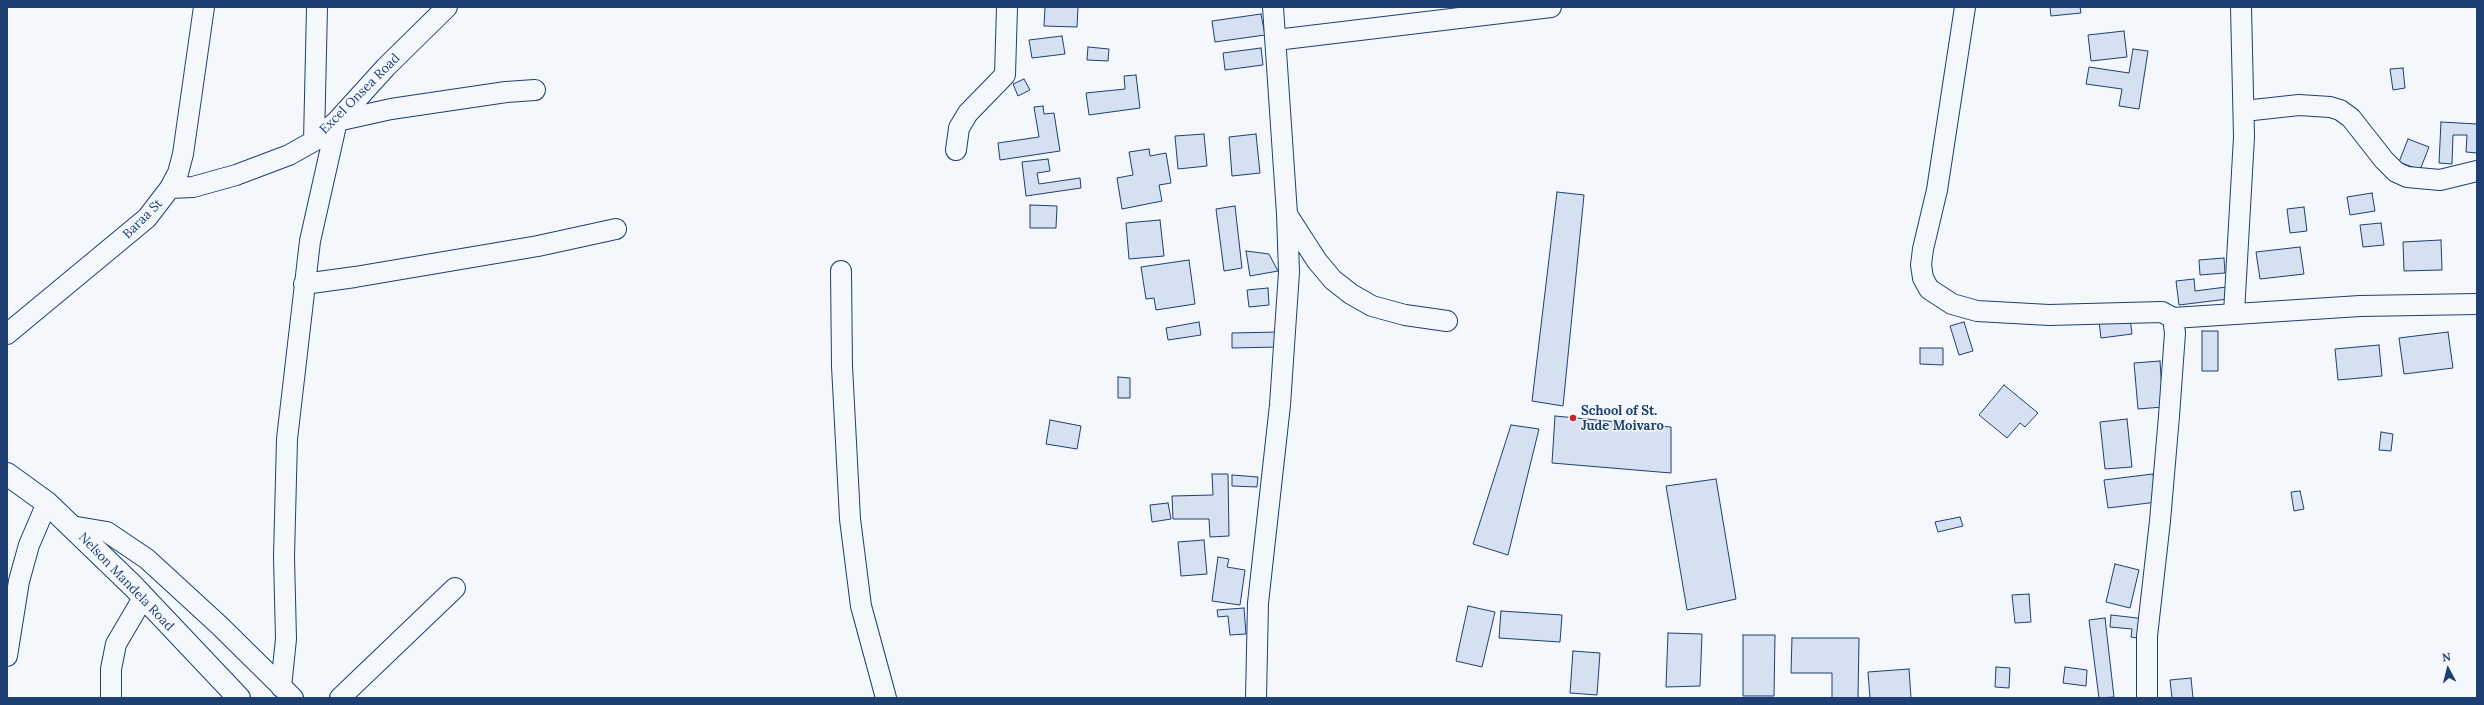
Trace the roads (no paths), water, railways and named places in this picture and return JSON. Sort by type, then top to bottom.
[{"type":"main road","name":"Nelson Mandela Road","points":[[7,474],[47,503],[71,526],[133,586],[239,698]]},
{"type":"street","name":"Baraa St","points":[[7,334],[147,218],[170,188],[178,173],[183,154],[204,7]]},
{"type":"street","points":[[314,140],[317,7]]},
{"type":"street","name":"Excel Onsea Road","points":[[170,188],[193,186],[230,177],[289,155],[314,140],[337,122],[386,67],[447,7]]},
{"type":"street","points":[[956,150],[959,128],[968,113],[1005,75],[1007,66],[1007,7]]},
{"type":"street","points":[[1256,698],[1258,603],[1274,469],[1287,320],[1287,214],[1273,7]]},
{"type":"street","points":[[1276,40],[1551,7]]},
{"type":"street","points":[[1965,7],[1937,190],[1923,249],[1921,266],[1923,278],[1929,289],[1952,304],[1977,311],[2049,315],[2162,312],[2173,318],[2360,306],[2477,304]]},
{"type":"street","points":[[2234,313],[2235,272],[2241,202],[2244,111],[2241,7]]},
{"type":"street","points":[[287,693],[284,557],[285,484],[304,284],[310,241],[337,122],[359,115],[391,109],[506,92],[535,90]]},
{"type":"street","points":[[2244,111],[2299,105],[2330,107],[2340,110],[2351,118],[2384,160],[2396,172],[2407,177],[2440,180],[2477,171]]},
{"type":"street","points":[[1287,214],[1317,261],[1333,280],[1351,294],[1372,306],[1405,315],[1447,321]]},
{"type":"street","points":[[304,284],[355,277],[538,246],[616,229]]},
{"type":"street","points":[[841,271],[842,366],[850,519],[861,606],[886,698]]},
{"type":"street","points":[[2146,698],[2147,636],[2160,521],[2169,416],[2175,333],[2173,318]]},
{"type":"street","points":[[7,656],[19,581],[29,545],[47,503]]},
{"type":"street","points":[[71,526],[107,532],[147,559],[220,626],[287,693]]},
{"type":"street","points":[[340,698],[455,588]]},
{"type":"street","points":[[111,698],[111,669],[116,644],[143,598]]},
{"type":"place","name":"School of St. Jude Moivaro","points":[[1573,418]]}]
